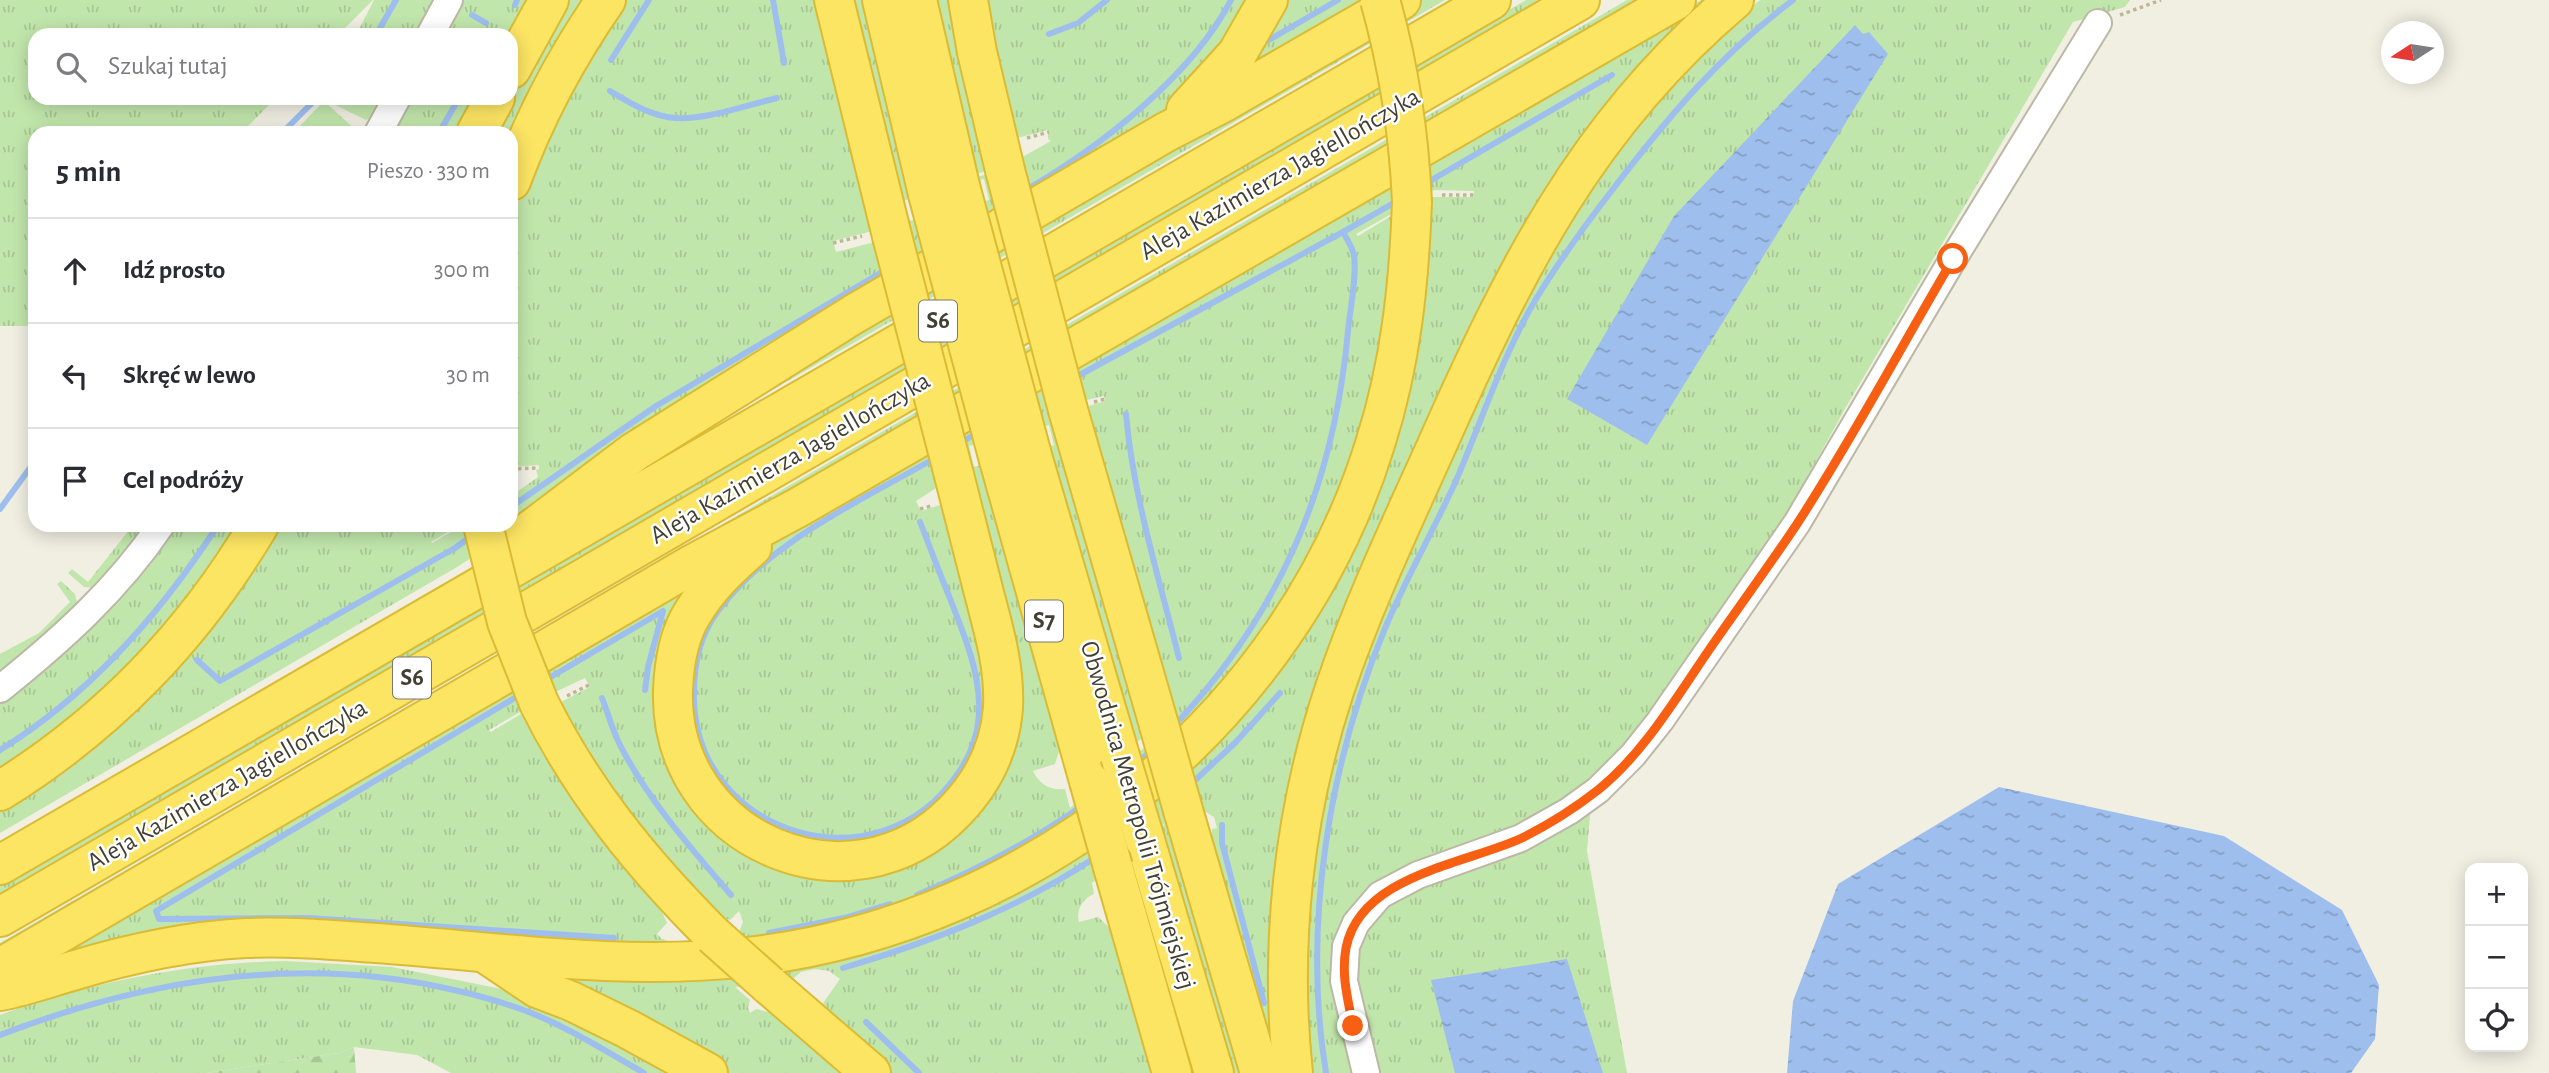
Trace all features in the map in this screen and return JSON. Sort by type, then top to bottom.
[{"type":"highway","points":[[518,56],[549,0]]},
{"type":"highway","points":[[518,164],[554,83],[606,0]]},
{"type":"highway","points":[[799,507],[723,572],[691,615],[674,664],[673,710],[680,749],[701,790],[730,822],[774,849],[816,860],[863,860],[901,848],[940,826],[975,790],[988,766],[998,738],[1003,710],[1003,675],[954,475],[882,234],[834,0]]},
{"type":"highway","name":"S7","points":[[882,0],[944,190]]},
{"type":"highway","name":"S7","points":[[917,0],[944,190]]},
{"type":"highway","points":[[968,0],[977,52],[1005,170],[1068,410],[1260,1073]]},
{"type":"highway","points":[[1166,132],[1237,54],[1268,0]]},
{"type":"highway","points":[[0,991],[112,960],[183,944],[248,938],[328,940],[599,960],[706,961],[768,954],[831,943],[895,925],[970,896],[1040,860],[1119,807],[1156,777],[1229,704],[1287,627],[1325,564],[1351,509],[1376,443],[1395,370],[1422,199],[1391,39],[1380,0]]},
{"type":"highway","points":[[386,642],[634,452],[676,424],[853,314],[1166,132],[1224,102],[1401,0]]},
{"type":"highway","name":"Aleja Kazimierza Jagiellończyka","points":[[0,865],[1491,0]]},
{"type":"highway","name":"Aleja Kazimierza Jagiellończyka","points":[[0,917],[1580,0]]},
{"type":"highway","points":[[0,968],[693,564],[799,507],[1676,0]]},
{"type":"highway","points":[[1293,1073],[1288,961],[1296,860],[1308,787],[1323,726],[1362,615],[1478,353],[1541,231],[1579,170],[1625,110],[1681,48],[1734,0]]},
{"type":"highway","points":[[480,126],[491,105]]},
{"type":"highway","name":"Obwodnica Metropolii Trójmiejskiej","points":[[944,190],[1015,456],[1089,781],[1172,1073]]},
{"type":"highway","name":"Obwodnica Metropolii Trójmiejskiej","points":[[1015,456],[1120,756],[1214,1073]]},
{"type":"highway","points":[[0,791],[33,771],[84,733],[143,678],[199,614],[230,572],[254,532]]},
{"type":"highway","points":[[485,532],[507,622],[549,701],[566,754],[622,836],[713,935],[871,1073]]},
{"type":"highway","points":[[483,952],[537,988],[571,1001],[628,1029],[708,1073]]},
{"type":"lane","points":[[434,28],[449,0]]},
{"type":"lane","points":[[1366,1073],[1344,981],[1346,946],[1356,923],[1380,895],[1418,875],[1521,838],[1569,811],[1598,790],[1633,755],[1660,721],[1797,523],[1953,259],[2098,23]]},
{"type":"lane","points":[[382,126],[393,105]]},
{"type":"lane","points":[[0,689],[60,641],[95,606],[155,532]]},
{"type":"path","points":[[2098,23],[2161,0]]},
{"type":"path","points":[[1026,138],[1049,132]]},
{"type":"path","points":[[1422,199],[1475,195]]},
{"type":"path","points":[[834,243],[882,234]]},
{"type":"path","points":[[518,469],[536,468]]},
{"type":"path","points":[[549,701],[589,685]]},
{"type":"green space","points":[[0,0],[373,0],[345,28],[28,28],[28,105],[269,105],[248,126],[28,126],[28,326],[0,326]]},
{"type":"green space","points":[[374,0],[438,0],[424,28],[360,28]]},
{"type":"green space","points":[[459,0],[530,0],[515,28],[445,28]]},
{"type":"green space","points":[[563,0],[586,0],[515,126],[494,126],[505,105],[518,105],[518,82]]},
{"type":"green space","points":[[622,0],[822,0],[877,230],[833,241],[836,252],[875,242],[894,205],[904,202],[909,221],[989,200],[984,179],[972,182],[934,0],[960,0],[997,168],[976,174],[977,177],[995,172],[1051,141],[1048,139],[1048,130],[1009,140],[980,0],[1254,0],[1250,9],[1176,101],[1163,113],[518,528],[518,491],[538,477],[536,470],[539,469],[539,465],[518,466],[518,203],[537,148]]},
{"type":"green space","points":[[841,0],[864,0],[909,199],[889,203]]},
{"type":"green space","points":[[1277,0],[1383,0],[1216,90]]},
{"type":"green space","points":[[1419,0],[1445,0],[619,479],[616,473]]},
{"type":"green space","points":[[1526,0],[1545,0],[0,897],[0,885]]},
{"type":"green space","points":[[1627,0],[1652,0],[0,960],[0,943]]},
{"type":"green space","points":[[1701,0],[1715,0],[1657,56],[1604,117],[1535,217],[1468,345],[1353,605],[1316,706],[1293,796],[1285,841],[1279,888],[1275,981],[1281,1073],[1271,1073],[1207,849],[1212,848],[1212,829],[1217,828],[1214,817],[1204,811],[1199,796],[1128,853],[1135,849],[1202,1073],[1184,1073],[1124,857],[1092,883],[1094,894],[1083,902],[1078,918],[1079,922],[1098,917],[1113,931],[1153,1073],[887,1073],[826,1022],[830,1017],[823,1003],[840,979],[829,971],[815,969],[801,972],[789,982],[735,987],[750,1000],[750,1013],[756,1009],[768,1012],[771,1010],[844,1073],[722,1073],[601,1008],[531,976],[535,973],[670,978],[738,975],[805,966],[906,939],[1002,899],[1090,848],[1171,786],[1242,713],[1304,632],[1354,542],[1393,444],[1416,353],[1427,260],[1429,197],[1474,197],[1474,191],[1434,190],[1356,234],[1358,236],[1401,210],[1398,282],[1388,354],[1361,452],[1322,545],[1270,632],[1206,711],[1133,781],[1052,840],[962,887],[866,921],[748,943],[628,950],[418,933],[260,928],[208,932],[137,943],[22,975],[18,973],[18,969],[697,576],[701,579],[672,630],[661,664],[660,725],[679,778],[712,821],[757,853],[809,870],[864,872],[918,855],[966,818],[981,800],[1002,763],[1013,723],[1012,657],[961,472],[916,501],[921,511],[950,502],[987,627],[994,678],[994,703],[984,753],[968,783],[945,809],[932,820],[878,846],[824,851],[774,838],[732,810],[699,771],[681,724],[681,670],[702,615],[732,576],[770,543]],"holes":[[[1104,396],[1105,401],[1079,409],[1159,685],[1166,683],[1177,721],[1070,808],[1065,789],[1046,786],[1038,780],[1033,771],[1055,764],[1061,745],[987,464],[974,467],[969,446],[1049,425],[1054,445],[1043,449],[1071,545],[1136,743],[1154,728],[1072,443],[1066,444],[1058,416],[1082,401]],[[585,678],[590,687],[553,706],[570,736],[606,792],[645,844],[713,920],[717,916],[730,920],[739,911],[743,922],[738,935],[673,943],[662,939],[657,934],[667,923],[662,908],[589,818],[528,719],[525,721],[521,714],[491,732],[489,730]]]},
{"type":"green space","points":[[1760,0],[2130,0],[2125,7],[2073,22],[1846,407],[1765,553],[1638,736],[1576,795],[1352,911],[1359,1073],[1310,1073],[1305,979],[1313,861],[1333,755],[1375,628],[1481,387],[1557,237],[1638,121],[1725,30]]},
{"type":"green space","points":[[320,105],[328,105],[351,126],[300,126]]},
{"type":"green space","points":[[335,105],[382,105],[374,117],[366,120]]},
{"type":"green space","points":[[403,105],[472,105],[460,126],[392,126]]},
{"type":"green space","points":[[127,532],[143,532],[96,588],[84,587],[68,573],[72,569],[88,582]]},
{"type":"green space","points":[[165,532],[234,532],[191,597],[112,686],[0,774],[0,703],[40,671]]},
{"type":"green space","points":[[265,532],[448,532],[432,543],[451,532],[511,532],[457,567],[0,833],[0,807]]},
{"type":"green space","points":[[61,581],[75,594],[78,607],[0,680],[0,654],[39,633],[70,602],[57,584]]},
{"type":"green space","points":[[1591,804],[1587,851],[1627,1073],[1375,1073],[1356,990],[1357,954],[1363,935],[1390,901]]},
{"type":"green space","points":[[1178,814],[1253,1073],[1233,1073],[1160,828]]},
{"type":"green space","points":[[285,961],[392,967],[497,988],[534,999],[685,1073],[451,1073],[417,1055],[354,1047],[339,1053],[206,1073],[0,1073],[0,1015],[76,991],[145,976],[214,965]]},
{"type":"green space","points":[[354,1047],[356,1073],[206,1073],[339,1053]]},
{"type":"water","points":[[1855,25],[1863,34],[1869,32],[1888,54],[1647,445],[1567,399],[1674,216]]},
{"type":"water","points":[[1999,787],[2224,836],[2342,910],[2379,985],[2375,1039],[2351,1073],[1787,1073],[1793,1001],[1838,884]]},
{"type":"water","points":[[1567,959],[1603,1073],[1455,1073],[1431,980]]},
{"type":"waterway","points":[[380,28],[396,0]]},
{"type":"waterway","points":[[515,5],[517,0]]},
{"type":"waterway","points":[[611,60],[649,0]]},
{"type":"waterway","points":[[773,0],[784,63]]},
{"type":"waterway","points":[[1049,34],[1078,23],[1107,0]]},
{"type":"waterway","points":[[1024,191],[1082,154],[1141,108],[1192,56],[1214,29],[1231,0]]},
{"type":"waterway","points":[[1269,40],[1338,0]]},
{"type":"waterway","points":[[1326,1073],[1319,1017],[1317,960],[1319,903],[1326,845],[1349,733],[1386,626],[1455,483],[1513,343],[1554,271],[1634,162],[1696,88],[1742,43],[1793,0]]},
{"type":"waterway","points":[[472,15],[486,23]]},
{"type":"waterway","points":[[1423,185],[1612,75]]},
{"type":"waterway","points":[[610,91],[649,112],[675,118],[713,114],[777,98]]},
{"type":"waterway","points":[[289,126],[310,105]]},
{"type":"waterway","points":[[443,126],[455,105]]},
{"type":"waterway","points":[[1074,378],[1399,200]]},
{"type":"waterway","points":[[1172,728],[1210,685],[1243,640],[1271,594],[1315,495],[1330,443],[1341,388],[1353,293],[1354,256],[1343,232]]},
{"type":"waterway","points":[[518,502],[656,406],[887,269]]},
{"type":"waterway","points":[[1126,414],[1134,475],[1179,658]]},
{"type":"waterway","points":[[958,444],[979,432]]},
{"type":"waterway","points":[[920,522],[964,635],[976,675],[978,723],[966,759],[956,776],[923,811],[883,831],[841,838],[798,832],[759,814],[726,786],[704,748],[694,689],[698,654],[706,631],[718,611],[740,586],[791,542],[937,457]]},
{"type":"waterway","points":[[0,509],[28,471]]},
{"type":"waterway","points":[[0,750],[64,704],[122,650],[173,589],[213,532]]},
{"type":"waterway","points":[[197,660],[220,681],[455,548],[473,535]]},
{"type":"waterway","points":[[544,681],[663,611],[648,667],[645,690]]},
{"type":"waterway","points":[[523,693],[156,911],[159,919],[309,918],[614,938]]},
{"type":"waterway","points":[[1191,784],[1235,743],[1280,693]]},
{"type":"waterway","points":[[602,698],[619,743],[643,784],[670,822],[731,895]]},
{"type":"waterway","points":[[1135,765],[1153,749]]},
{"type":"waterway","points":[[917,895],[1002,855],[1082,806]]},
{"type":"waterway","points":[[1222,825],[1222,843],[1264,1003]]},
{"type":"waterway","points":[[843,968],[910,947],[974,922],[1036,892],[1096,857]]},
{"type":"waterway","points":[[769,933],[844,918],[890,904]]},
{"type":"waterway","points":[[0,1035],[111,999],[167,987],[224,978],[339,974],[396,979],[454,990],[508,1005],[571,1031],[644,1073]]},
{"type":"waterway","points":[[866,1022],[919,1073]]},
{"type":"route","points":[[1353,1026],[1344,981],[1346,946],[1356,923],[1380,895],[1418,875],[1521,838],[1569,811],[1598,790],[1633,755],[1660,721],[1797,523],[1953,259]]}]
